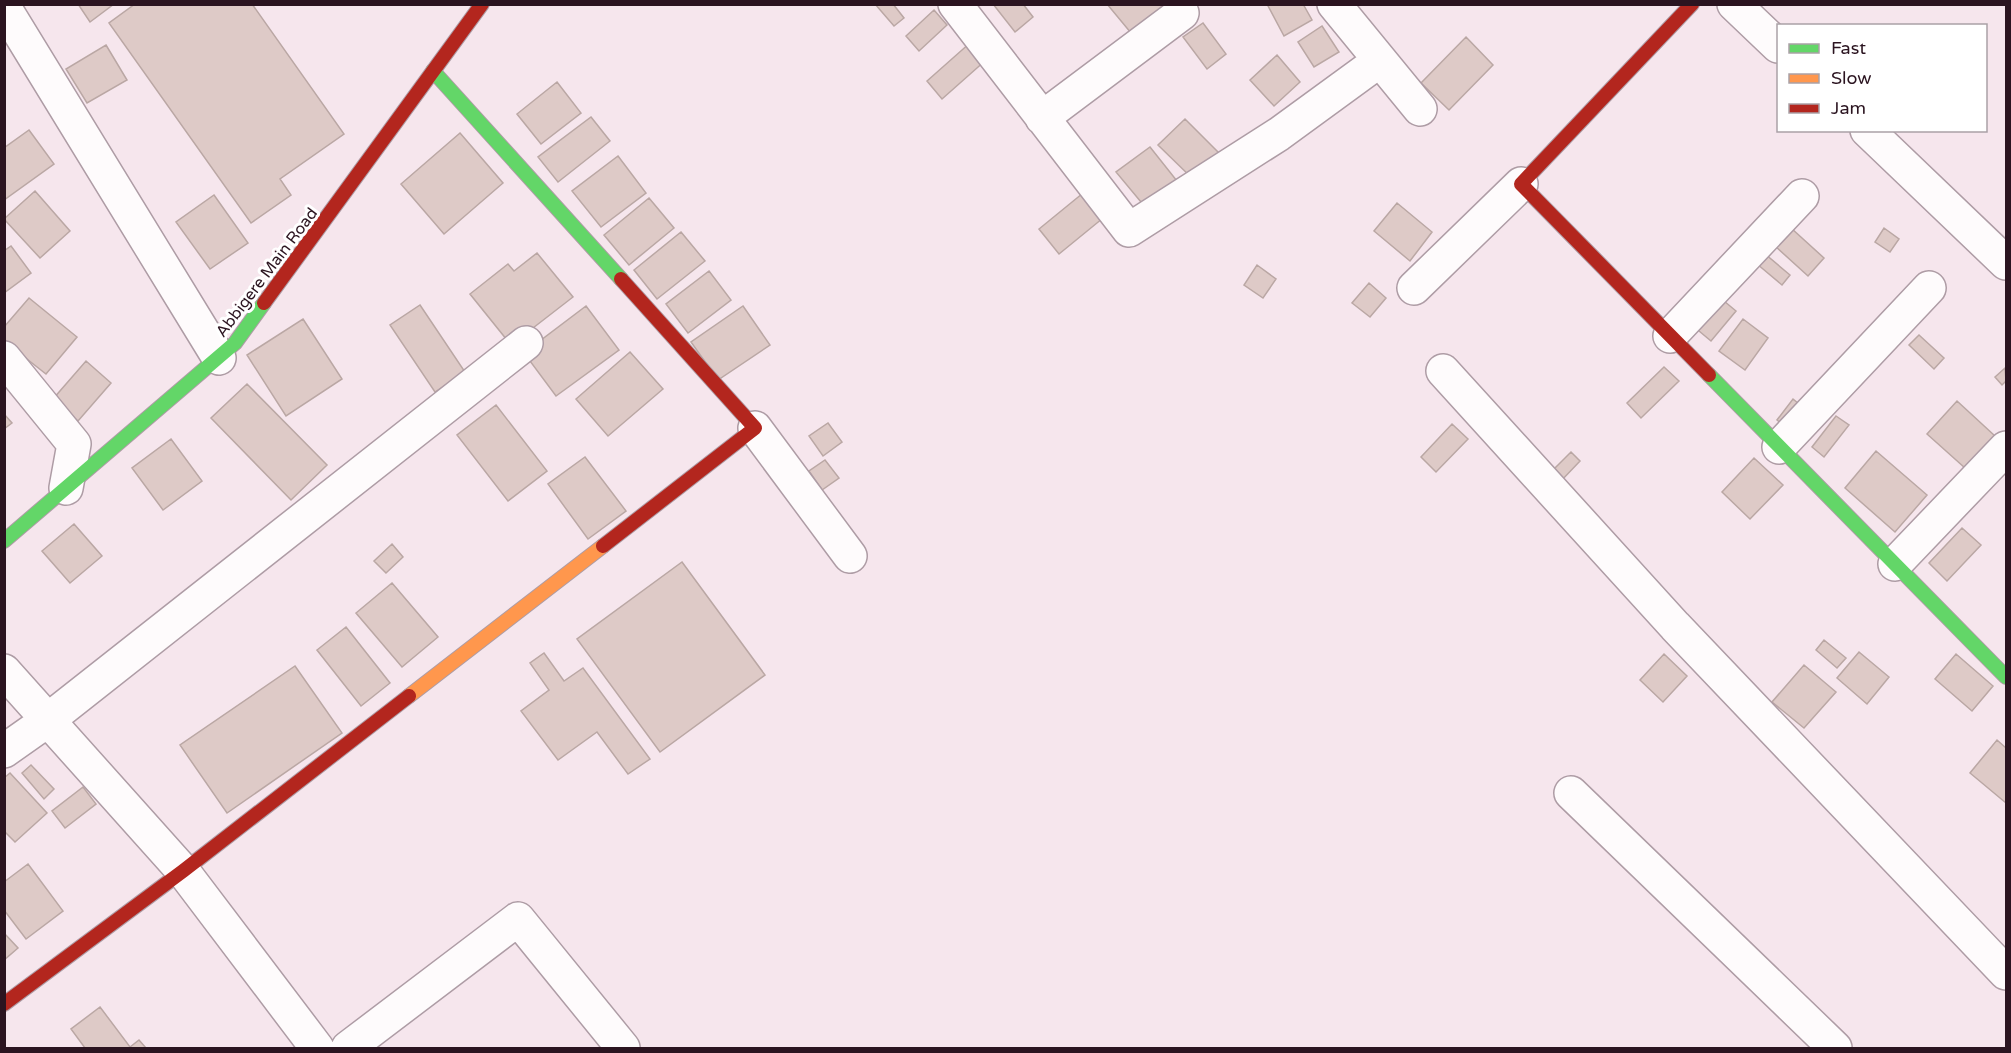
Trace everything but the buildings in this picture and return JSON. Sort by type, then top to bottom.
[{"type":"street","name":"Abbigere Main Road","points":[[4,541],[236,344],[482,4]]},
{"type":"street","points":[[955,4],[1129,230],[1279,134],[1379,61]]},
{"type":"street","points":[[1334,4],[1420,109]]},
{"type":"street","points":[[1414,288],[1521,184],[1692,4]]},
{"type":"street","points":[[1734,4],[1777,44]]},
{"type":"street","points":[[4,7],[219,358]]},
{"type":"street","points":[[1042,118],[1182,13]]},
{"type":"street","points":[[433,71],[755,428],[850,556]]},
{"type":"street","points":[[1869,132],[2007,263]]},
{"type":"street","points":[[1521,184],[2007,677]]},
{"type":"street","points":[[1670,336],[1802,196]]},
{"type":"street","points":[[1779,447],[1929,288]]},
{"type":"street","points":[[4,751],[48,720],[526,343]]},
{"type":"street","points":[[4,358],[74,444],[66,488]]},
{"type":"street","points":[[1443,371],[1675,626],[2007,973]]},
{"type":"street","points":[[4,1004],[183,871],[755,428]]},
{"type":"street","points":[[1895,564],[2007,448]]},
{"type":"street","points":[[4,671],[183,871],[317,1048]]},
{"type":"street","points":[[1570,793],[1835,1048]]},
{"type":"street","points":[[348,1048],[518,920],[623,1048]]},
{"type":"traffic: fast","points":[[433,71],[621,279]]},
{"type":"traffic: fast","points":[[4,541],[235,343],[264,303]]},
{"type":"traffic: fast","points":[[1709,375],[2006,677]]},
{"type":"traffic: slow","points":[[409,696],[603,546]]},
{"type":"traffic: jam","points":[[264,303],[482,4]]},
{"type":"traffic: jam","points":[[1692,4],[1521,184],[1709,375]]},
{"type":"traffic: jam","points":[[603,546],[755,428],[621,279]]},
{"type":"traffic: jam","points":[[4,1004],[183,871],[409,696]]}]
